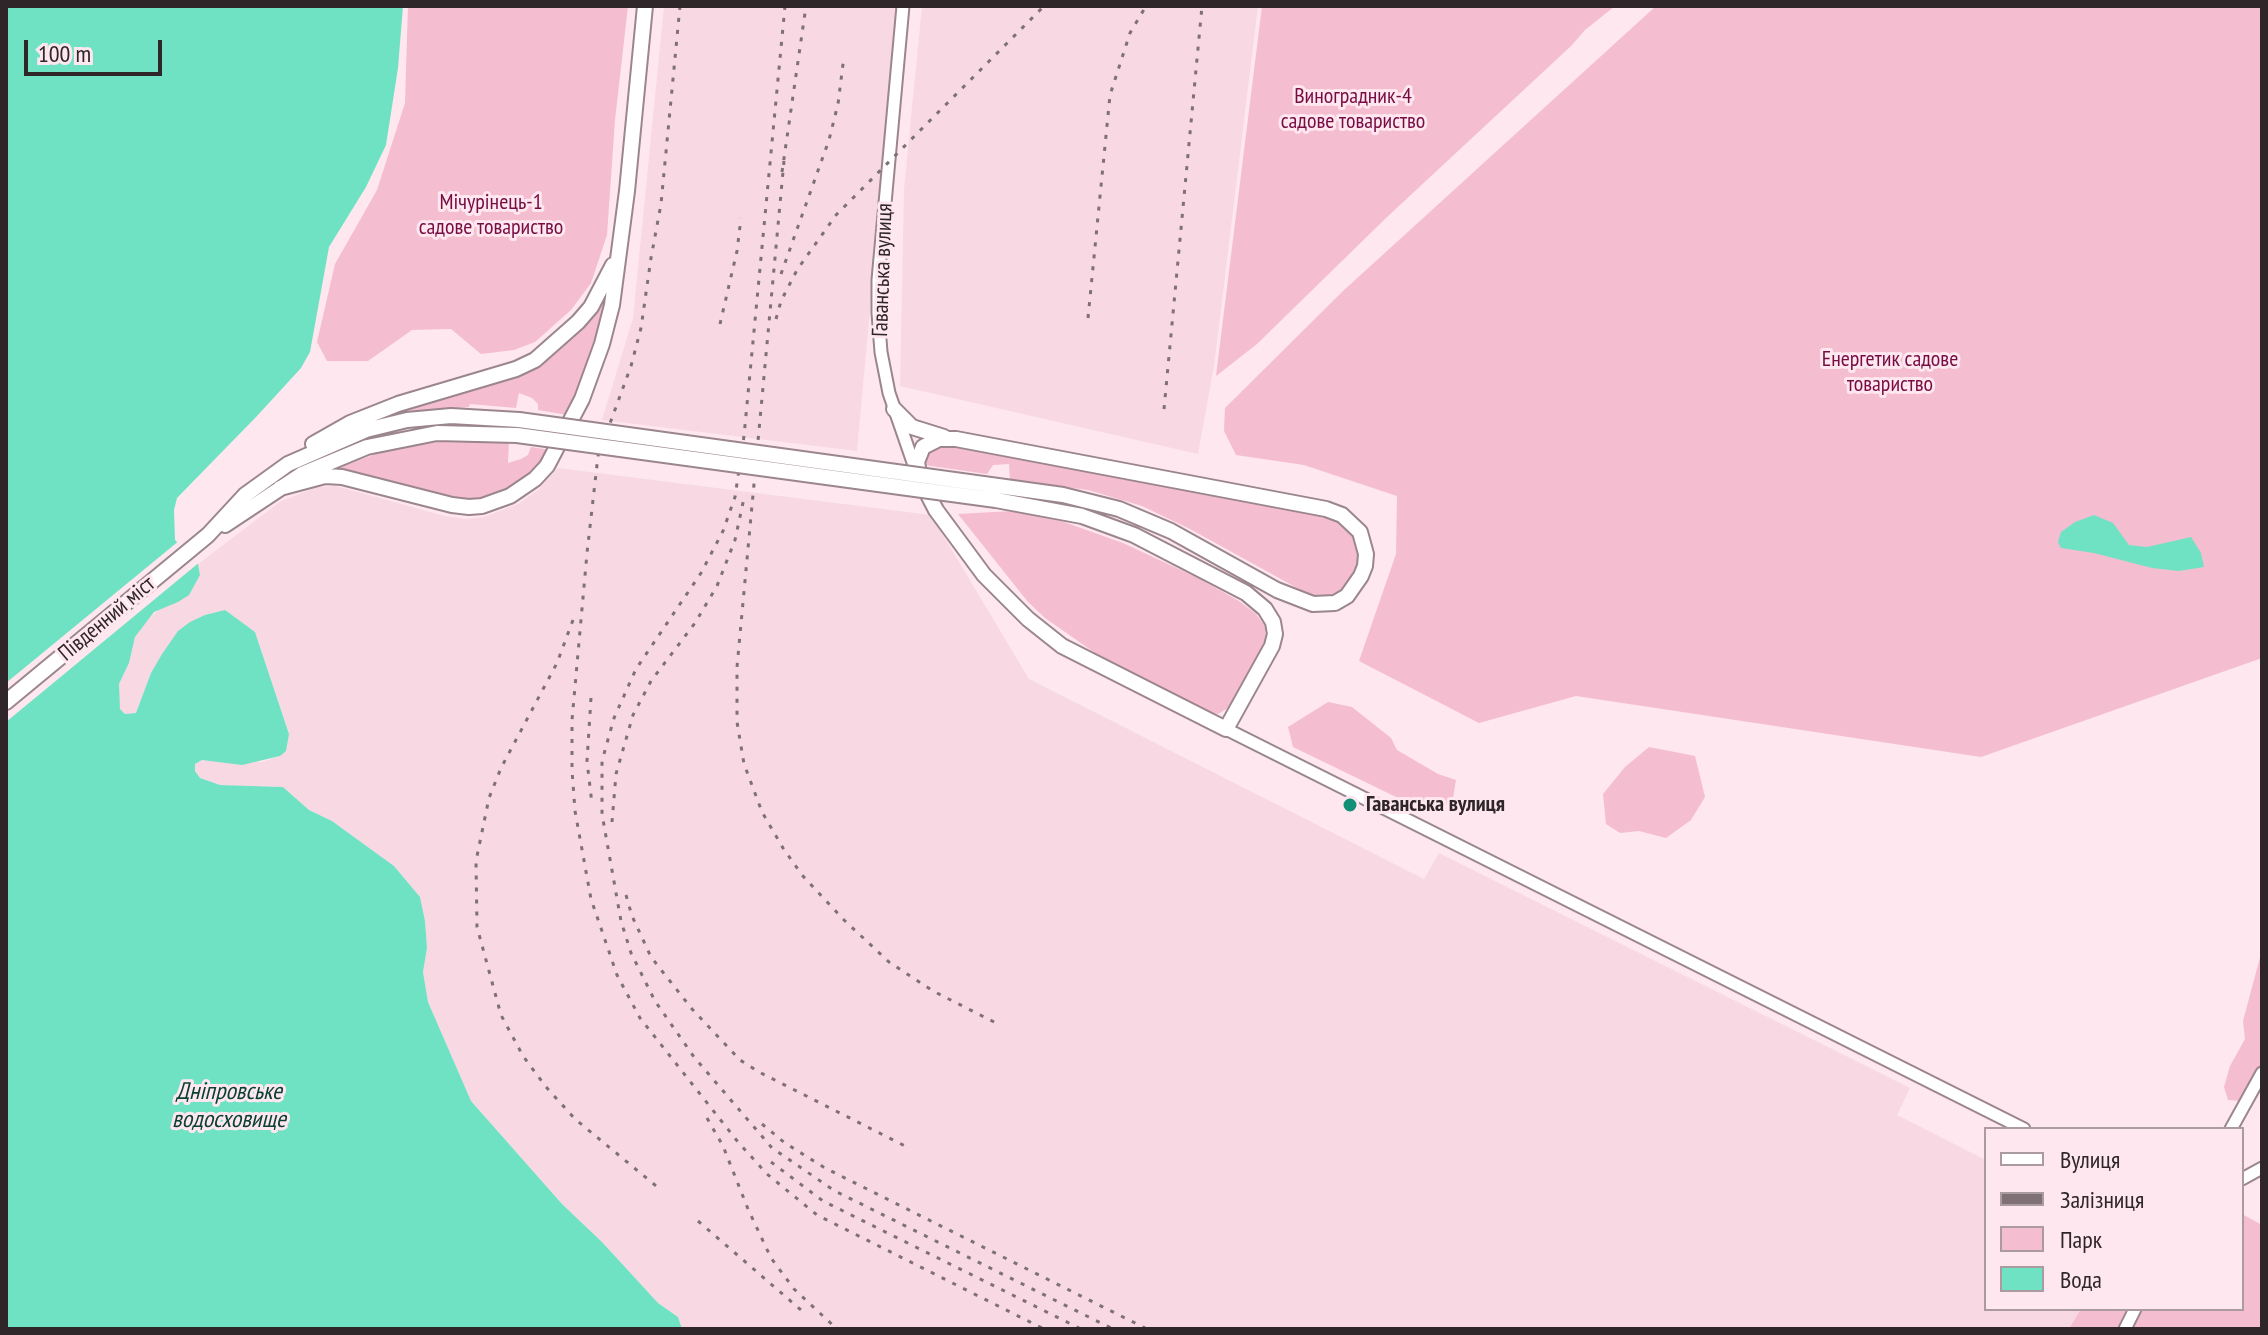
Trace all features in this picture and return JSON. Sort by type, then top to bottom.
[{"type":"main road","points":[[280,488],[300,481],[333,477],[357,479],[452,505],[482,506],[510,496],[535,479],[547,466],[582,399],[609,314],[627,191],[645,6]]},
{"type":"main road","points":[[208,535],[245,495],[317,440],[398,404],[516,369],[535,360],[565,337],[585,315],[617,259]]},
{"type":"main road","points":[[288,464],[366,430],[407,420],[451,416],[997,493],[1063,495],[1119,509],[1171,531],[1299,601],[1326,605],[1335,603],[1347,596],[1361,576],[1366,554],[1364,542],[1354,524],[1326,509],[956,439],[912,427],[894,409]]},
{"type":"main road","points":[[208,535],[320,465],[367,447],[454,432],[518,427]]},
{"type":"main road","points":[[920,479],[917,462],[923,447],[939,439],[956,439]]},
{"type":"main road","name":"Гаванська вулиця","points":[[920,479],[950,532],[984,575],[1028,619],[1062,646],[1226,729]]},
{"type":"main road","points":[[997,493],[1082,516],[1134,535],[1246,593],[1265,609],[1273,622],[1275,634],[1272,646],[1226,729]]},
{"type":"main road","name":"Південний міст","points":[[6,702],[208,535]]},
{"type":"street","name":"Гаванська вулиця","points":[[903,6],[878,280],[881,352],[894,409],[920,479]]},
{"type":"street","name":"Гаванська вулиця","points":[[1226,729],[2020,1127]]},
{"type":"street","points":[[2232,1127],[2262,1073]]},
{"type":"street","points":[[2244,1178],[2262,1168]]},
{"type":"street","points":[[2125,1329],[2134,1311]]},
{"type":"shaded area","points":[[664,6],[898,6],[857,451],[602,420],[633,318]]},
{"type":"shaded area","points":[[922,6],[1258,6],[1214,366],[1198,454],[900,386],[904,189]]},
{"type":"shaded area","points":[[558,468],[931,515],[1029,679],[1424,879],[1439,853],[1910,1088],[1897,1115],[1984,1159],[1984,1311],[2109,1311],[2101,1329],[682,1329],[678,1317],[658,1303],[562,1204],[471,1101],[428,1002],[423,972],[427,948],[425,921],[420,897],[394,866],[332,821],[309,810],[283,787],[219,785],[200,778],[195,771],[195,764],[202,760],[262,762],[280,756],[289,733],[255,632],[242,624],[151,673],[136,713],[125,714],[120,709],[119,684],[129,663],[135,637],[147,620],[200,575],[198,564],[281,501],[317,487],[336,486],[466,519],[484,517],[518,504],[538,490]]},
{"type":"green space","name":"Мічурінець-1 садове товариство","points":[[408,6],[628,6],[615,120],[607,235],[591,283],[571,310],[535,342],[514,350],[481,354],[451,329],[412,330],[368,361],[327,361],[317,342],[335,264],[377,190],[405,103]]},
{"type":"green space","name":"Виноградник-4 садове товариство","points":[[1262,6],[1615,6],[1585,30],[1257,344],[1216,376]]},
{"type":"green space","name":"Енергетик садове товариство","points":[[1656,6],[2262,6],[2262,658],[1981,757],[1576,696],[1479,723],[1359,661],[1396,554],[1397,496],[1304,465],[1236,455],[1224,431],[1225,408],[1343,291]]},
{"type":"green space","points":[[609,287],[589,366],[568,415],[538,410],[538,404],[532,398],[519,393],[516,408],[470,404],[469,407],[421,411],[364,424],[535,368],[565,344],[597,308]]},
{"type":"green space","points":[[452,440],[509,441],[508,463],[528,455],[531,447],[551,450],[540,467],[513,489],[477,501],[455,499],[336,469],[386,450]]},
{"type":"green space","points":[[942,445],[1337,519],[1355,537],[1360,554],[1356,572],[1346,588],[1332,597],[1308,594],[1142,506],[1088,490],[1010,480],[1009,464],[993,465],[987,474],[924,465],[928,453]]},
{"type":"green space","points":[[1013,511],[1064,522],[1123,543],[1198,578],[1256,614],[1265,626],[1266,641],[1230,707],[1218,714],[1211,713],[1108,662],[1045,618],[1028,602],[958,514]]},
{"type":"green space","points":[[1328,702],[1352,707],[1391,738],[1397,750],[1438,774],[1456,780],[1453,798],[1438,813],[1394,796],[1293,747],[1288,727]]},
{"type":"green space","points":[[1649,747],[1695,756],[1705,797],[1691,820],[1666,838],[1639,831],[1620,833],[1606,824],[1603,794],[1625,767]]},
{"type":"green space","points":[[2262,950],[2262,1066],[2240,1101],[2228,1100],[2224,1087],[2230,1066],[2245,1039],[2243,1021]]},
{"type":"green space","points":[[2244,1215],[2262,1225],[2262,1329],[2069,1329],[2080,1311],[2244,1311]]},
{"type":"water","name":"Дніпровське водосховище","points":[[6,6],[403,6],[398,68],[386,145],[366,187],[329,247],[310,352],[301,368],[177,498],[174,510],[175,540],[198,564],[200,575],[189,595],[154,612],[135,637],[129,663],[119,684],[120,709],[125,714],[136,713],[151,673],[162,654],[178,631],[190,622],[225,610],[255,632],[289,734],[286,751],[280,756],[242,765],[202,760],[195,764],[195,771],[200,778],[220,785],[283,787],[309,810],[332,821],[394,866],[420,897],[425,921],[427,948],[423,972],[428,1002],[471,1101],[562,1204],[658,1303],[678,1317],[682,1329],[6,1329]]},
{"type":"water","points":[[2094,515],[2113,523],[2129,545],[2147,547],[2191,537],[2201,553],[2204,567],[2179,571],[2152,568],[2061,548],[2058,542],[2061,532],[2075,522]]},
{"type":"pier","points":[[180,540],[201,561],[6,722],[6,683]]},
{"type":"railway","points":[[680,6],[661,204],[641,328],[631,366],[598,456],[587,553],[572,720],[572,770],[575,811],[591,899],[617,975],[640,1018],[767,1174],[817,1215],[1044,1329]]},
{"type":"railway","points":[[785,6],[744,436],[735,497],[723,531],[701,573],[636,669],[614,718],[602,761],[602,814],[621,921],[631,953],[655,1001],[694,1057],[772,1148],[835,1191],[1113,1329]]},
{"type":"railway","points":[[782,172],[806,6]]},
{"type":"railway","points":[[776,319],[781,301],[797,270],[836,215],[1044,6]]},
{"type":"railway","points":[[1088,318],[1110,95],[1130,33],[1146,6]]},
{"type":"railway","points":[[1164,409],[1202,6]]},
{"type":"railway","points":[[781,274],[829,140],[838,104],[844,56]]},
{"type":"railway","points":[[784,161],[737,667],[737,722],[744,764],[762,812],[783,848],[802,875],[844,920],[889,962],[933,991],[996,1023]]},
{"type":"railway","points":[[720,324],[737,251],[741,218]]},
{"type":"railway","points":[[612,822],[616,774],[633,715],[651,681],[695,623],[717,586],[735,540],[744,498]]},
{"type":"railway","points":[[573,620],[557,663],[501,768],[489,798],[476,861],[477,927],[501,1015],[523,1056],[575,1119],[661,1190]]},
{"type":"railway","points":[[591,698],[587,761],[592,804]]},
{"type":"railway","points":[[626,895],[651,957],[692,1009],[740,1060],[909,1148]]},
{"type":"railway","points":[[707,1118],[723,1146],[771,1258],[794,1289],[837,1329]]},
{"type":"railway","points":[[762,1124],[785,1143],[825,1168],[1147,1329]]},
{"type":"railway","points":[[771,1162],[823,1201],[1081,1329]]},
{"type":"railway","points":[[698,1221],[801,1310]]},
{"type":"place","name":"Гаванська вулиця","points":[[1350,805]]}]
